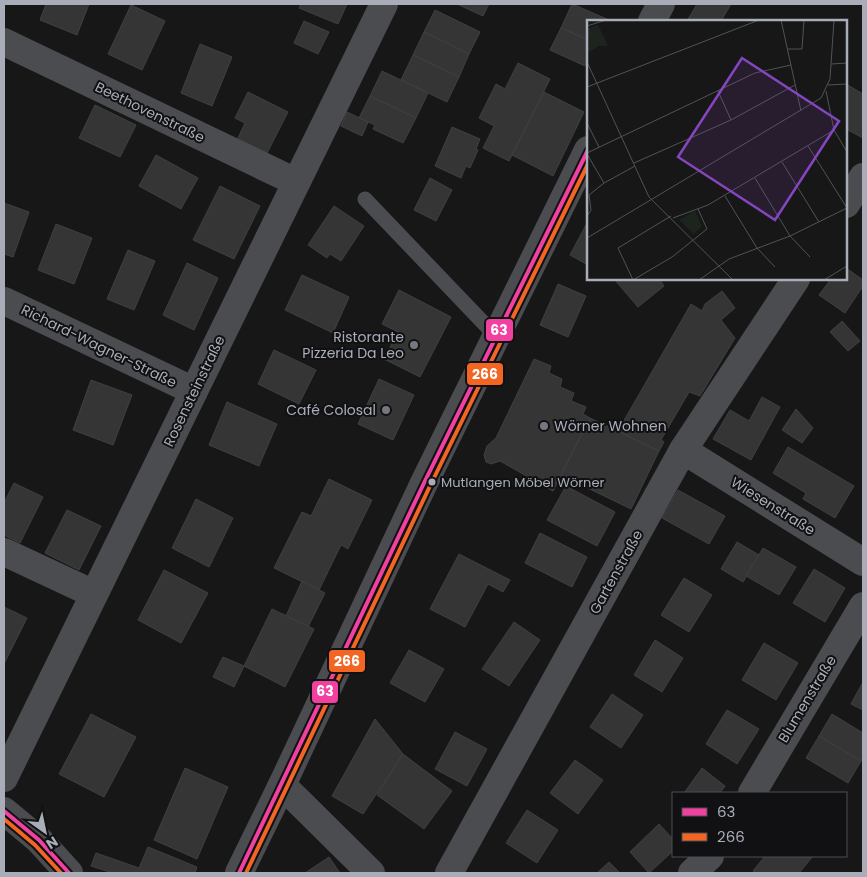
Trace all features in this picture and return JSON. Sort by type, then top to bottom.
[{"type":"street","name":"Rosensteinstraße","points":[[4,778],[384,4]]},
{"type":"street","points":[[653,20],[661,4]]},
{"type":"street","name":"Beethovenstraße","points":[[4,42],[296,182]]},
{"type":"street","points":[[239,873],[419,492],[587,152]]},
{"type":"street","points":[[847,202],[863,178]]},
{"type":"street","name":"Gartenstraße","points":[[449,873],[683,450],[795,280]]},
{"type":"street","name":"Richard-Wagner-Straße","points":[[4,300],[194,391]]},
{"type":"street","name":"Wiesenstraße","points":[[683,450],[863,562]]},
{"type":"street","points":[[4,552],[94,594]]},
{"type":"street","name":"Blumenstraße","points":[[753,792],[863,606]]},
{"type":"street","points":[[282,785],[371,873]]},
{"type":"street","points":[[4,811],[39,840],[68,873]]},
{"type":"street","points":[[692,873],[709,857]]},
{"type":"lane","points":[[365,199],[496,336]]},
{"type":"building","points":[[46,4],[89,4],[77,35],[40,20]]},
{"type":"building","points":[[301,4],[347,4],[338,24],[299,8]]},
{"type":"building","points":[[457,4],[489,4],[483,16]]},
{"type":"building","points":[[572,4],[607,19],[587,20],[587,40],[561,28]]},
{"type":"building","points":[[697,4],[731,4],[722,20],[688,20]]},
{"type":"building","points":[[131,5],[165,21],[142,70],[108,54]]},
{"type":"building","points":[[435,10],[480,32],[469,54],[424,32]]},
{"type":"building","points":[[304,21],[329,32],[318,54],[294,43]]},
{"type":"building","points":[[561,28],[587,40],[587,61],[585,66],[550,50]]},
{"type":"building","points":[[424,32],[469,54],[459,77],[413,55]]},
{"type":"building","points":[[200,44],[232,57],[212,106],[181,93]]},
{"type":"building","points":[[413,55],[459,77],[447,102],[401,80]]},
{"type":"building","points":[[518,63],[550,79],[509,161],[483,148],[494,126],[479,118],[496,84],[505,89]]},
{"type":"building","points":[[382,71],[428,93],[416,118],[370,96]]},
{"type":"building","points":[[847,85],[863,94],[863,138],[847,130]]},
{"type":"building","points":[[248,92],[288,112],[266,155],[237,140],[245,123],[235,118]]},
{"type":"building","points":[[544,92],[584,112],[553,176],[512,155]]},
{"type":"building","points":[[370,96],[416,118],[403,143],[373,129],[375,125],[359,118]]},
{"type":"building","points":[[95,105],[136,125],[120,157],[79,138]]},
{"type":"building","points":[[347,112],[368,122],[362,136],[341,126]]},
{"type":"building","points":[[452,127],[480,139],[476,149],[478,150],[470,168],[466,166],[461,178],[435,166]]},
{"type":"building","points":[[156,155],[198,178],[181,209],[139,186]]},
{"type":"building","points":[[430,178],[452,190],[436,221],[414,210]]},
{"type":"building","points":[[220,186],[260,206],[234,259],[193,240]]},
{"type":"building","points":[[4,203],[29,212],[13,257],[4,254]]},
{"type":"building","points":[[334,206],[364,226],[341,261],[330,254],[327,258],[308,245]]},
{"type":"building","points":[[587,223],[587,264],[570,255]]},
{"type":"building","points":[[56,224],[92,238],[74,284],[38,270]]},
{"type":"building","points":[[128,250],[155,261],[134,310],[107,299]]},
{"type":"building","points":[[187,263],[218,278],[194,330],[163,315]]},
{"type":"building","points":[[847,269],[863,280],[863,286],[845,313],[819,295],[830,280],[847,280]]},
{"type":"building","points":[[302,275],[349,297],[333,333],[285,310]]},
{"type":"building","points":[[615,280],[660,280],[664,286],[638,307]]},
{"type":"building","points":[[558,284],[586,296],[568,337],[540,325]]},
{"type":"building","name":"Ristorante Pizzeria Da Leo","points":[[399,290],[451,317],[420,377],[384,359],[398,332],[382,324]]},
{"type":"building","points":[[722,291],[735,308],[721,320],[735,338],[700,396],[689,392],[661,440],[664,442],[659,451],[618,431],[691,304],[702,311],[705,304]]},
{"type":"building","points":[[842,321],[860,341],[848,351],[830,332]]},
{"type":"building","points":[[274,350],[316,370],[299,404],[258,384]]},
{"type":"building","name":"Wörner Wohnen","points":[[534,359],[551,366],[549,373],[562,379],[560,387],[574,393],[571,401],[586,407],[583,414],[590,418],[553,491],[500,461],[491,464],[486,462],[484,455],[487,446],[496,438]]},
{"type":"building","name":"Café Colosal","points":[[379,379],[414,395],[393,440],[358,424]]},
{"type":"building","points":[[91,380],[132,395],[113,445],[73,430]]},
{"type":"building","points":[[762,397],[780,407],[751,460],[713,439],[730,410],[749,421]]},
{"type":"building","points":[[227,402],[277,424],[259,466],[209,445]]},
{"type":"building","points":[[796,409],[813,428],[802,443],[782,430]]},
{"type":"building","points":[[590,418],[659,451],[631,509],[561,475]]},
{"type":"building","points":[[788,447],[854,486],[835,518],[803,499],[806,493],[773,473]]},
{"type":"building","points":[[329,479],[372,500],[348,549],[341,545],[319,590],[274,568],[302,512],[311,516]]},
{"type":"building","points":[[14,483],[43,497],[20,543],[4,535],[4,503]]},
{"type":"building","points":[[566,486],[615,512],[597,546],[547,520]]},
{"type":"building","points":[[678,490],[725,516],[709,544],[662,518]]},
{"type":"building","points":[[196,499],[233,518],[209,567],[172,548]]},
{"type":"building","points":[[67,510],[101,526],[79,570],[45,553]]},
{"type":"building","points":[[540,533],[587,557],[572,587],[525,563]]},
{"type":"building","points":[[737,542],[759,555],[743,582],[721,569]]},
{"type":"building","points":[[763,548],[796,567],[779,595],[746,576]]},
{"type":"building","points":[[459,554],[510,580],[503,592],[488,584],[465,627],[430,609]]},
{"type":"building","points":[[814,569],[845,588],[825,622],[793,603]]},
{"type":"building","points":[[164,570],[208,593],[181,643],[138,620]]},
{"type":"building","points":[[684,578],[712,595],[689,632],[661,615]]},
{"type":"building","points":[[302,581],[325,593],[308,627],[286,616]]},
{"type":"building","points":[[4,607],[27,618],[4,664]]},
{"type":"building","points":[[272,609],[314,629],[285,687],[244,666]]},
{"type":"building","points":[[514,622],[540,640],[509,686],[482,669]]},
{"type":"building","points":[[655,640],[683,658],[662,692],[634,675]]},
{"type":"building","points":[[764,643],[798,663],[776,700],[742,680]]},
{"type":"building","points":[[409,650],[444,669],[425,702],[390,683]]},
{"type":"building","points":[[223,657],[244,666],[234,687],[213,677]]},
{"type":"building","points":[[863,682],[863,710],[851,704]]},
{"type":"building","points":[[612,694],[643,715],[621,748],[590,727]]},
{"type":"building","points":[[727,710],[759,729],[737,764],[706,744]]},
{"type":"building","points":[[91,714],[136,737],[104,797],[59,774]]},
{"type":"building","points":[[832,714],[863,733],[863,757],[861,761],[819,736]]},
{"type":"building","points":[[375,719],[403,754],[363,814],[332,796]]},
{"type":"building","points":[[455,732],[487,749],[467,786],[435,769]]},
{"type":"building","points":[[819,736],[861,761],[848,783],[806,758]]},
{"type":"building","points":[[403,754],[452,791],[424,829],[377,795]]},
{"type":"building","points":[[575,760],[603,780],[578,814],[550,793]]},
{"type":"building","points":[[185,768],[228,787],[197,859],[154,840]]},
{"type":"building","points":[[702,768],[725,786],[721,792],[685,792]]},
{"type":"building","points":[[527,810],[558,830],[537,863],[506,843]]},
{"type":"building","points":[[659,824],[672,838],[672,852],[649,873],[630,852]]},
{"type":"building","points":[[148,847],[197,867],[195,873],[113,873],[91,866],[96,853],[139,868]]},
{"type":"building","points":[[329,857],[340,873],[305,873]]},
{"type":"building","points":[[764,857],[812,857],[799,873],[756,873],[753,871]]},
{"type":"building","points":[[609,862],[620,873],[597,873]]},
{"type":"transit line","name":"63","points":[[239,873],[424,483],[587,152]]},
{"type":"transit line","name":"266","points":[[246,873],[430,486],[587,166]]},
{"type":"transit line","name":"63","points":[[4,811],[39,840],[69,873]]},
{"type":"transit line","name":"266","points":[[4,819],[35,845],[61,873]]},
{"type":"place","name":"Ristorante Pizzeria Da Leo","points":[[414,345]]},
{"type":"place","name":"Café Colosal","points":[[386,410]]},
{"type":"place","name":"Wörner Wohnen","points":[[544,426]]},
{"type":"place","name":"Mutlangen Möbel Wörner","points":[[432,482]]}]
